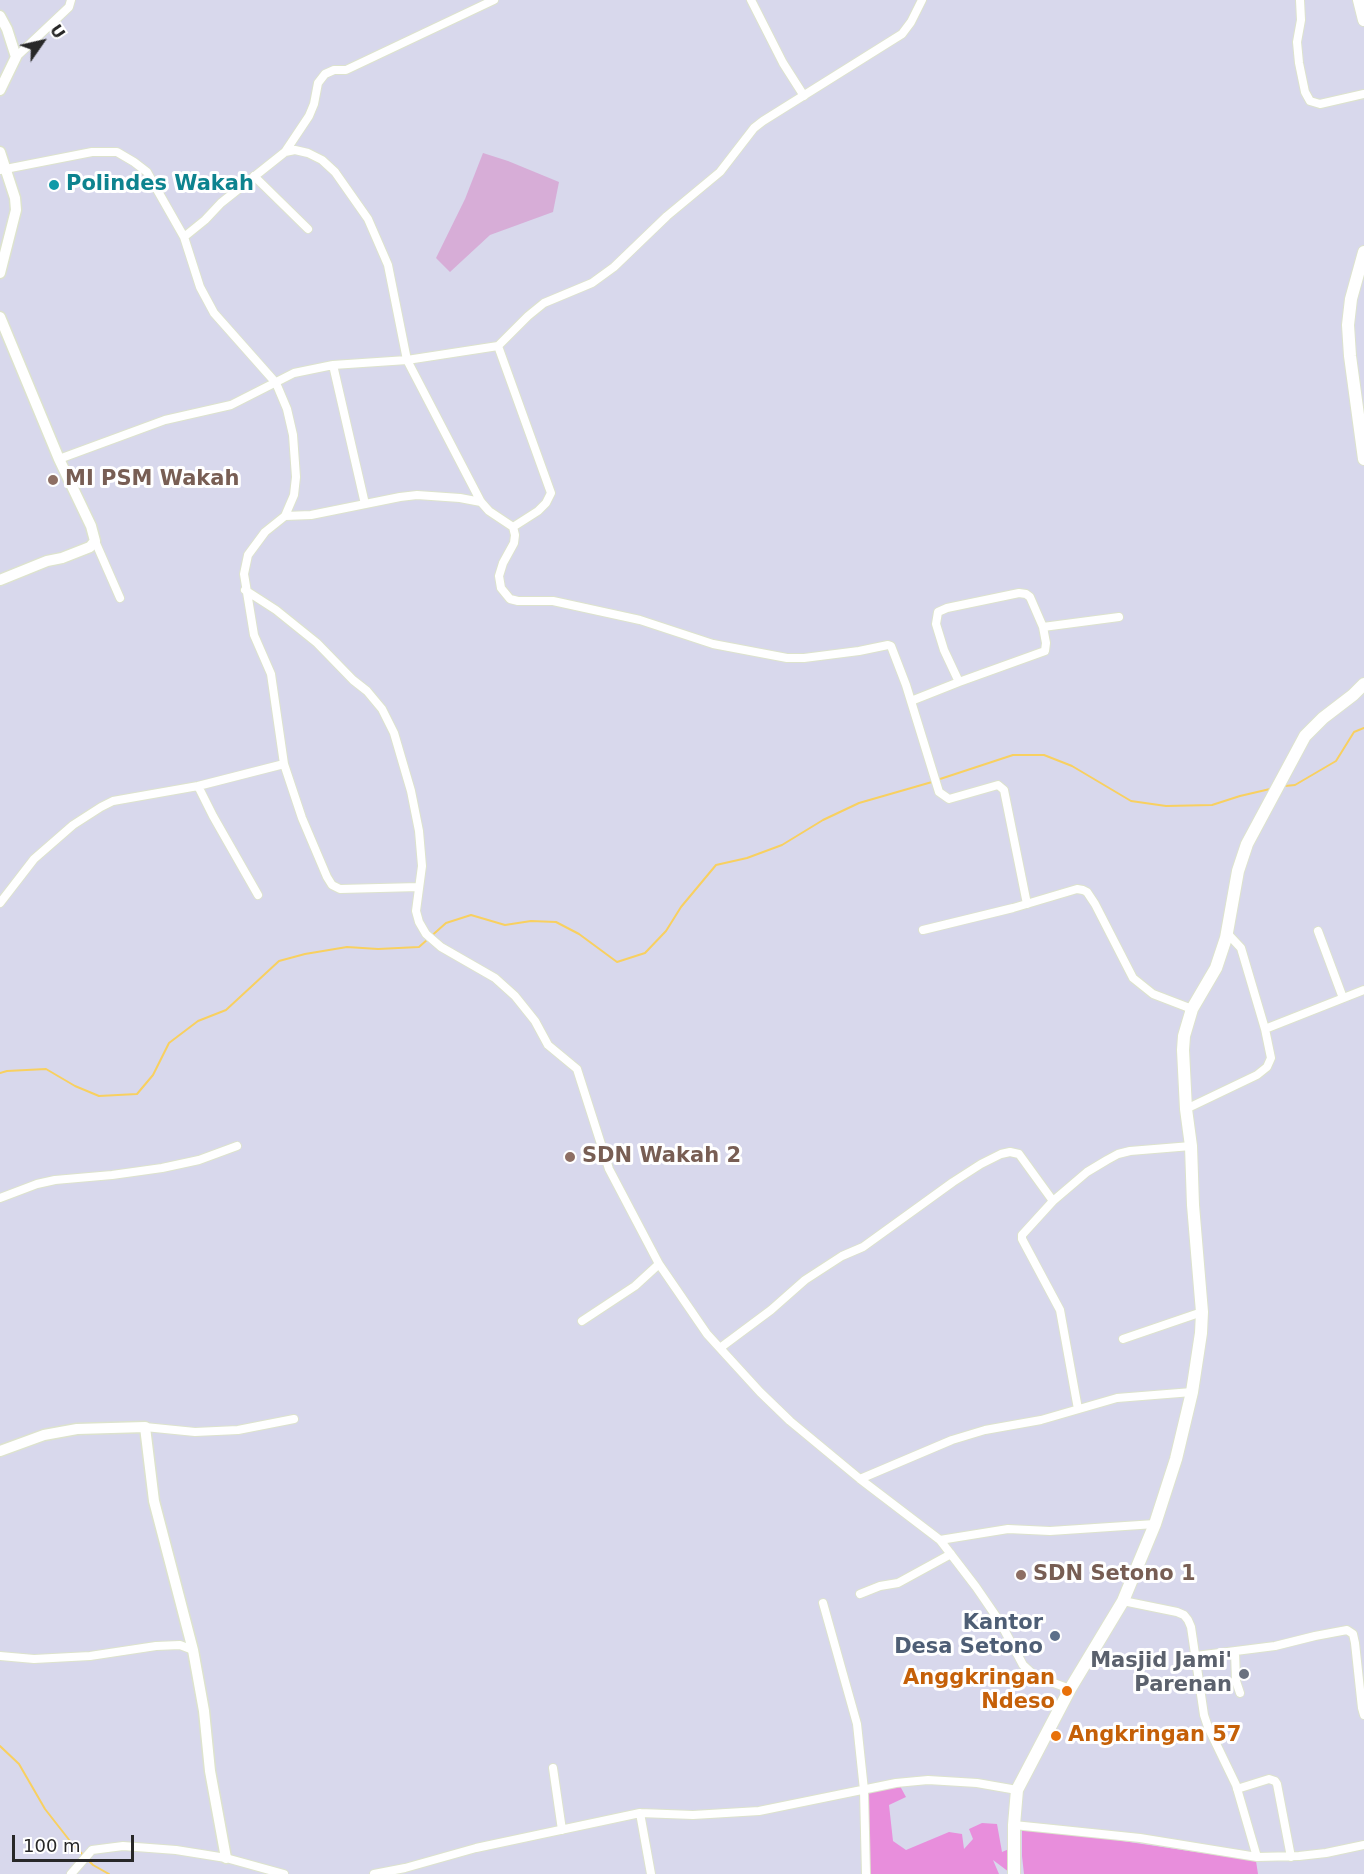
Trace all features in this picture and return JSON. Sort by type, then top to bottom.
[{"type":"main road","points":[[1359,0],[1364,20]]},
{"type":"main road","points":[[1364,252],[1350,299],[1348,325],[1364,459]]},
{"type":"main road","points":[[1014,1874],[1017,1790],[1070,1689],[1123,1601],[1155,1524],[1176,1459],[1192,1392],[1202,1312],[1183,1042],[1192,1009],[1216,968],[1227,933],[1247,844],[1288,766],[1309,731],[1364,684]]},
{"type":"street","points":[[0,90],[16,57],[69,7],[71,0]]},
{"type":"street","points":[[184,237],[221,203],[285,152],[309,116],[318,83],[325,74],[334,70],[346,70],[494,0]]},
{"type":"street","points":[[752,0],[783,63],[804,96]]},
{"type":"street","points":[[59,459],[165,420],[231,405],[294,373],[333,365],[407,360],[498,346],[544,303],[592,283],[614,267],[667,216],[720,172],[754,128],[763,120],[902,34],[922,0]]},
{"type":"street","points":[[1300,0],[1301,20],[1297,42],[1299,63],[1305,92],[1310,101],[1320,104],[1364,94]]},
{"type":"street","points":[[0,16],[16,57]]},
{"type":"street","points":[[285,152],[295,150],[322,160],[335,172],[368,219],[388,266],[407,360],[481,502],[489,511],[513,527],[514,543],[499,576],[501,588],[510,599],[553,601],[640,620],[713,644],[787,658],[860,651],[888,645],[893,649],[934,779],[942,796],[949,800],[998,785],[1004,790],[1026,904]]},
{"type":"street","points":[[0,152],[3,170],[15,198],[16,210],[0,273]]},
{"type":"street","points":[[3,170],[92,152],[117,152],[147,172],[184,237],[200,287],[214,313],[276,383],[284,399],[293,435],[294,495],[285,516],[265,532],[248,555],[244,574],[254,635],[272,674],[284,765],[302,818],[332,885],[340,889],[418,887]]},
{"type":"street","points":[[254,176],[308,229]]},
{"type":"street","points":[[0,317],[120,598]]},
{"type":"street","points":[[498,346],[551,493],[538,511],[513,527]]},
{"type":"street","points":[[333,365],[365,504]]},
{"type":"street","points":[[285,516],[311,515],[417,495],[481,502]]},
{"type":"street","points":[[0,579],[90,547],[95,541]]},
{"type":"street","points":[[245,590],[276,610],[316,643],[367,691],[382,709],[394,734],[411,791],[419,831],[422,866],[416,911],[419,922],[426,934],[441,947],[495,978],[515,996],[531,1016],[548,1045],[577,1069],[609,1169],[659,1264],[699,1323],[760,1392],[790,1421],[860,1479],[940,1540],[1000,1622],[1017,1656],[1029,1671],[1035,1676],[1070,1689]]},
{"type":"street","points":[[911,701],[1045,651],[1043,627],[1034,605],[1026,594],[1019,593],[947,608],[938,612],[936,624],[944,650],[959,682]]},
{"type":"street","points":[[1043,627],[1119,617]]},
{"type":"street","points":[[0,903],[34,859],[89,813],[113,801],[198,786],[284,765]]},
{"type":"street","points":[[198,786],[258,895]]},
{"type":"street","points":[[923,930],[1077,889],[1087,892],[1133,978],[1153,993],[1192,1009]]},
{"type":"street","points":[[1318,932],[1343,998]]},
{"type":"street","points":[[1186,1109],[1262,1072],[1267,1067],[1270,1058],[1265,1029],[1242,948],[1227,933]]},
{"type":"street","points":[[1265,1029],[1364,990]]},
{"type":"street","points":[[0,1198],[55,1180],[162,1168],[199,1160],[237,1146]]},
{"type":"street","points":[[1078,1409],[1060,1310],[1022,1239],[1022,1234],[1053,1201],[1087,1172],[1119,1154],[1191,1146]]},
{"type":"street","points":[[720,1348],[771,1310],[806,1280],[842,1256],[863,1247],[953,1182],[1001,1154],[1010,1152],[1019,1154],[1053,1201]]},
{"type":"street","points":[[582,1321],[635,1286],[659,1264]]},
{"type":"street","points":[[1123,1338],[1202,1312]]},
{"type":"street","points":[[860,1479],[952,1440],[985,1430],[1041,1420],[1117,1398],[1192,1392]]},
{"type":"street","points":[[0,1451],[44,1435],[77,1429],[145,1427],[195,1432],[238,1430],[294,1419]]},
{"type":"street","points":[[145,1427],[154,1501],[193,1650],[204,1711],[210,1771],[226,1858]]},
{"type":"street","points":[[940,1540],[1008,1529],[1050,1531],[1155,1524]]},
{"type":"street","points":[[860,1593],[898,1583],[951,1554]]},
{"type":"street","points":[[1123,1601],[1184,1615],[1191,1627],[1204,1715],[1237,1789],[1257,1857]]},
{"type":"street","points":[[823,1603],[857,1724],[864,1790],[866,1874]]},
{"type":"street","points":[[1196,1656],[1275,1646],[1344,1630],[1350,1632],[1355,1643],[1364,1715]]},
{"type":"street","points":[[0,1656],[34,1659],[90,1656],[156,1646],[180,1646],[193,1650]]},
{"type":"street","points":[[1235,1651],[1236,1681],[1240,1693]]},
{"type":"street","points":[[553,1768],[562,1830]]},
{"type":"street","points":[[1237,1789],[1269,1779],[1275,1781],[1291,1857]]},
{"type":"street","points":[[374,1874],[405,1868],[476,1848],[640,1813],[693,1815],[759,1811],[896,1783],[928,1780],[1017,1790]]},
{"type":"street","points":[[640,1813],[651,1874]]},
{"type":"street","points":[[1014,1825],[1140,1838],[1257,1857],[1291,1857],[1364,1845]]},
{"type":"street","points":[[71,1874],[92,1850],[123,1846],[176,1850],[226,1858],[284,1874]]},
{"type":"shaded area","points":[[483,153],[559,182],[553,212],[490,235],[450,272],[436,258],[465,199]]},
{"type":"shaded area","points":[[900,1786],[906,1797],[889,1805],[893,1841],[906,1850],[949,1832],[962,1834],[964,1849],[973,1839],[969,1829],[982,1823],[997,1824],[1002,1852],[1009,1849],[1009,1872],[993,1860],[999,1874],[866,1874],[864,1790]]},
{"type":"shaded area","points":[[1022,1829],[1056,1831],[1256,1861],[1258,1874],[1024,1874]]},
{"type":"waterway","points":[[1285,786],[1295,785],[1336,761],[1354,732],[1364,728]]},
{"type":"waterway","points":[[937,780],[1013,755],[1044,755],[1072,766],[1131,801],[1166,806],[1212,805],[1270,789]]},
{"type":"waterway","points":[[0,1073],[46,1069],[75,1086],[99,1096],[137,1094],[153,1075],[169,1043],[198,1021],[226,1010],[279,961],[347,947],[378,949],[419,947],[446,923],[471,915],[505,925],[531,921],[556,922],[579,934],[617,962],[645,953],[666,931],[681,907],[716,865],[747,858],[782,845],[823,820],[859,803],[932,782]]},
{"type":"waterway","points":[[0,1746],[19,1764],[45,1809],[83,1855]]},
{"type":"waterway","points":[[87,1859],[109,1874]]},
{"type":"place","name":"Polindes Wakah","points":[[54,185]]},
{"type":"place","name":"MI PSM Wakah","points":[[53,480]]},
{"type":"place","name":"SDN Wakah 2","points":[[570,1157]]},
{"type":"place","name":"SDN Setono 1","points":[[1021,1575]]},
{"type":"place","name":"Kantor Desa Setono","points":[[1055,1636]]},
{"type":"place","name":"Masjid Jami' Parenan","points":[[1244,1674]]},
{"type":"place","name":"Anggkringan Ndeso","points":[[1067,1691]]},
{"type":"place","name":"Angkringan 57","points":[[1056,1736]]}]
